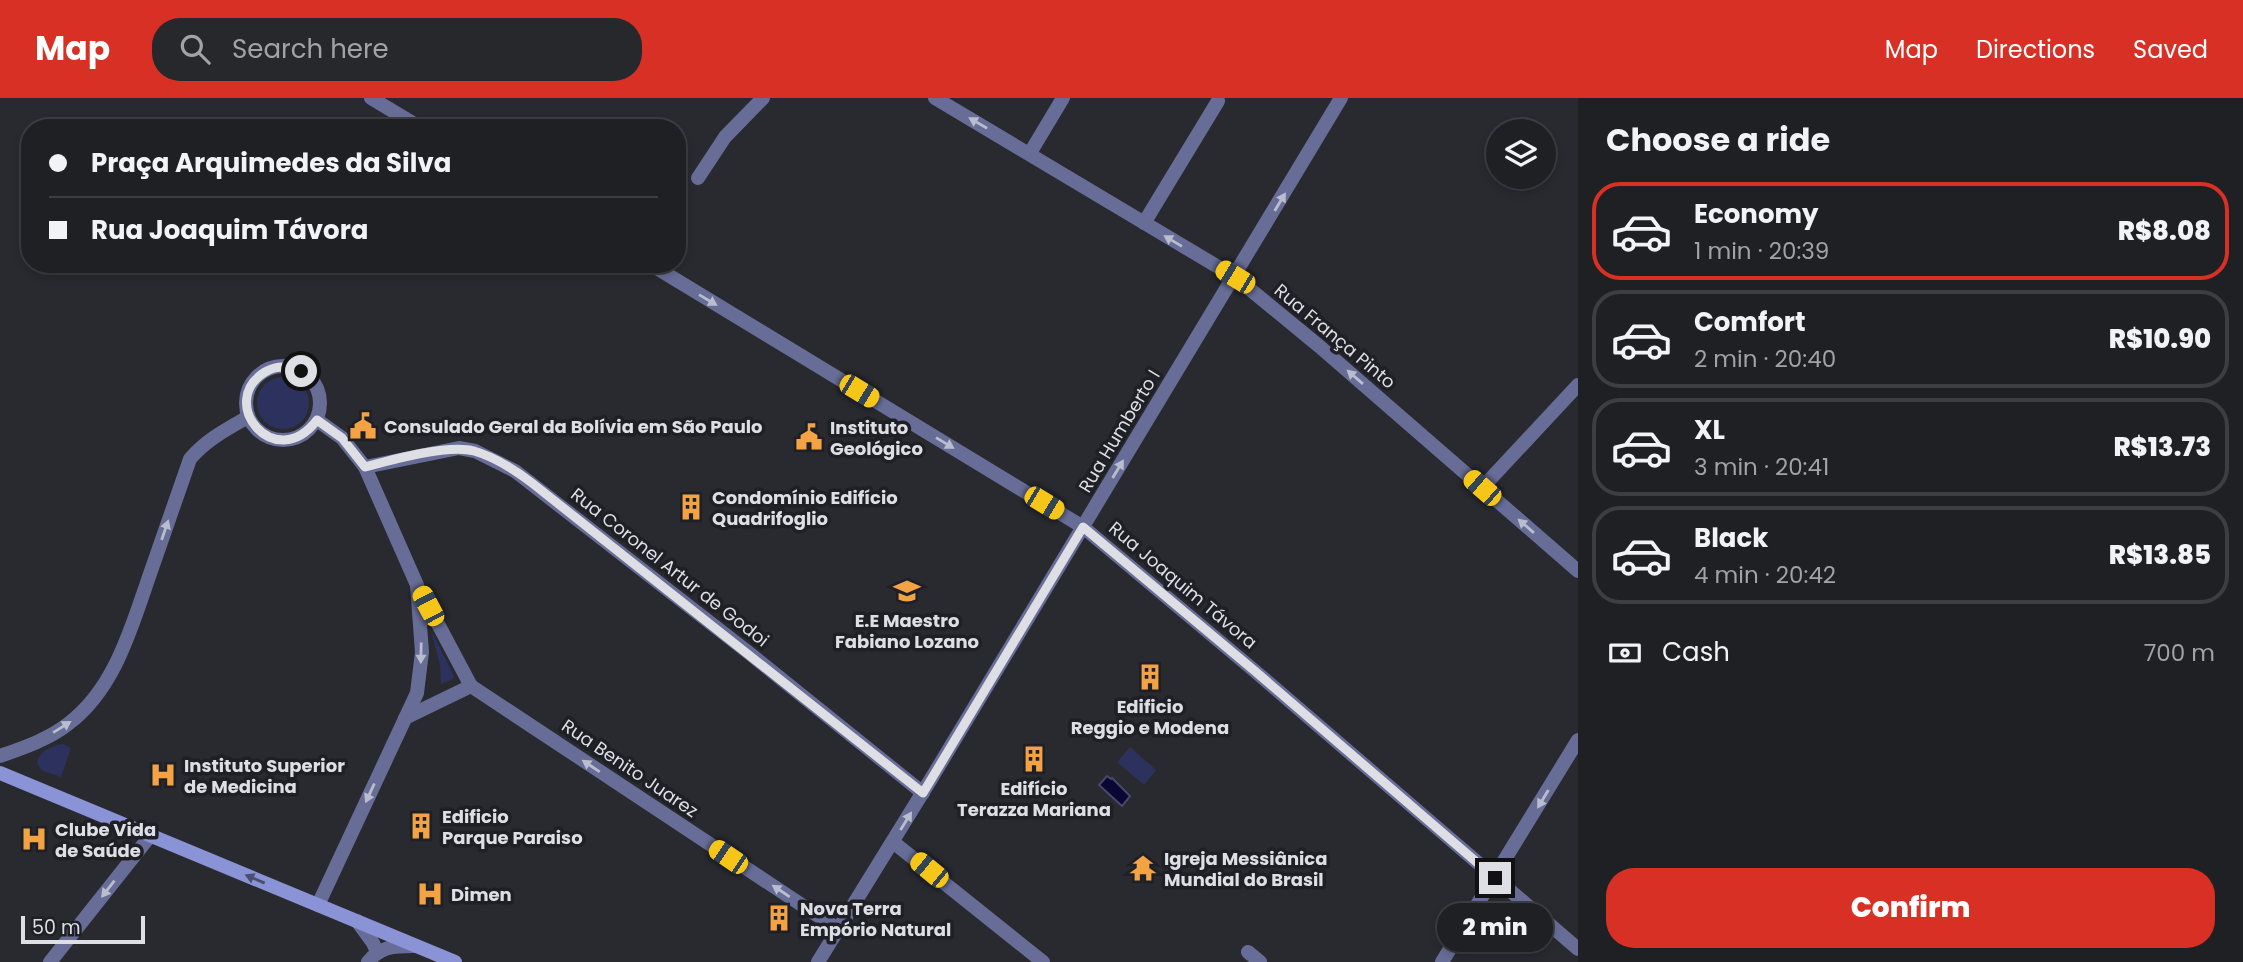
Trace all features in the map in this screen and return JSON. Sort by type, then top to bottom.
[{"type":"street","points":[[371,98],[406,119]]},
{"type":"street","points":[[698,178],[726,137],[763,98]]},
{"type":"street","name":"Rua França Pinto","points":[[935,98],[1235,277],[1319,346],[1578,571]]},
{"type":"street","points":[[1030,153],[1063,98]]},
{"type":"street","name":"Rua Humberto I","points":[[818,962],[923,793],[1341,98]]},
{"type":"street","points":[[1144,223],[1218,101]]},
{"type":"street","name":"Rua Joaquim Távora","points":[[665,273],[1083,527],[1578,949]]},
{"type":"street","points":[[281,367],[301,371],[316,387],[320,403],[317,420],[305,434],[285,440],[266,436],[257,430],[248,417],[246,401],[254,381],[270,369],[281,367]]},
{"type":"street","points":[[1482,488],[1578,385]]},
{"type":"street","points":[[0,756],[36,742],[68,725],[92,702],[110,676],[126,642],[190,459],[199,448],[219,433],[248,417]]},
{"type":"street","points":[[317,420],[342,438],[365,467],[417,585],[471,686],[405,718]]},
{"type":"street","name":"Rua Coronel Artur de Godoi","points":[[365,467],[458,449],[475,451],[515,471],[749,653],[923,793]]},
{"type":"street","points":[[318,905],[417,693],[421,676],[421,631],[417,585]]},
{"type":"street","name":"Rua Benito Juarez","points":[[471,686],[838,929]]},
{"type":"street","points":[[1443,962],[1578,740]]},
{"type":"street","points":[[0,773],[455,962]]},
{"type":"street","points":[[50,962],[150,836]]},
{"type":"street","points":[[892,842],[1042,962]]},
{"type":"street","points":[[357,921],[373,943],[372,957]]},
{"type":"street","points":[[372,957],[390,948],[414,946]]},
{"type":"street","points":[[1248,952],[1260,962]]},
{"type":"shaded area","points":[[283,377],[293,379],[301,385],[307,393],[307,413],[301,421],[293,427],[283,429],[273,427],[265,421],[259,413],[257,403],[259,393],[265,385],[273,379]]},
{"type":"shaded area","points":[[431,630],[454,676],[441,684],[440,665]]},
{"type":"shaded area","points":[[63,744],[71,748],[61,777],[41,770],[37,763],[43,752]]},
{"type":"shaded area","points":[[1130,747],[1156,770],[1144,785],[1117,762]]},
{"type":"shaded area","points":[[1107,776],[1130,796],[1122,806],[1099,785]]},
{"type":"place","name":"Consulado Geral da Bolívia em São Paulo","points":[[363,426]]},
{"type":"place","name":"Instituto Geológico","points":[[809,437]]},
{"type":"place","name":"Condomínio Edifício Quadrifoglio","points":[[691,507]]},
{"type":"place","name":"E.E Maestro Fabiano Lozano","points":[[907,591]]},
{"type":"place","name":"Edificio Reggio e Modena","points":[[1150,677]]},
{"type":"place","name":"Edifício Terazza Mariana","points":[[1034,759]]},
{"type":"place","name":"Instituto Superior de Medicina","points":[[163,775]]},
{"type":"place","name":"Edificio Parque Paraiso","points":[[421,826]]},
{"type":"place","name":"Clube Vida de Saúde","points":[[34,839]]},
{"type":"place","name":"Igreja Messiânica Mundial do Brasil","points":[[1143,868]]},
{"type":"place","name":"Dimen","points":[[430,894]]},
{"type":"place","name":"Nova Terra Empório Natural","points":[[779,918]]},
{"type":"route","points":[[301,371],[281,367],[270,369],[254,381],[246,401],[248,417],[257,430],[266,436],[285,440],[305,434],[317,420],[342,438],[365,467],[458,449],[475,451],[496,460],[532,483],[923,793],[1083,527],[1495,878]]}]
